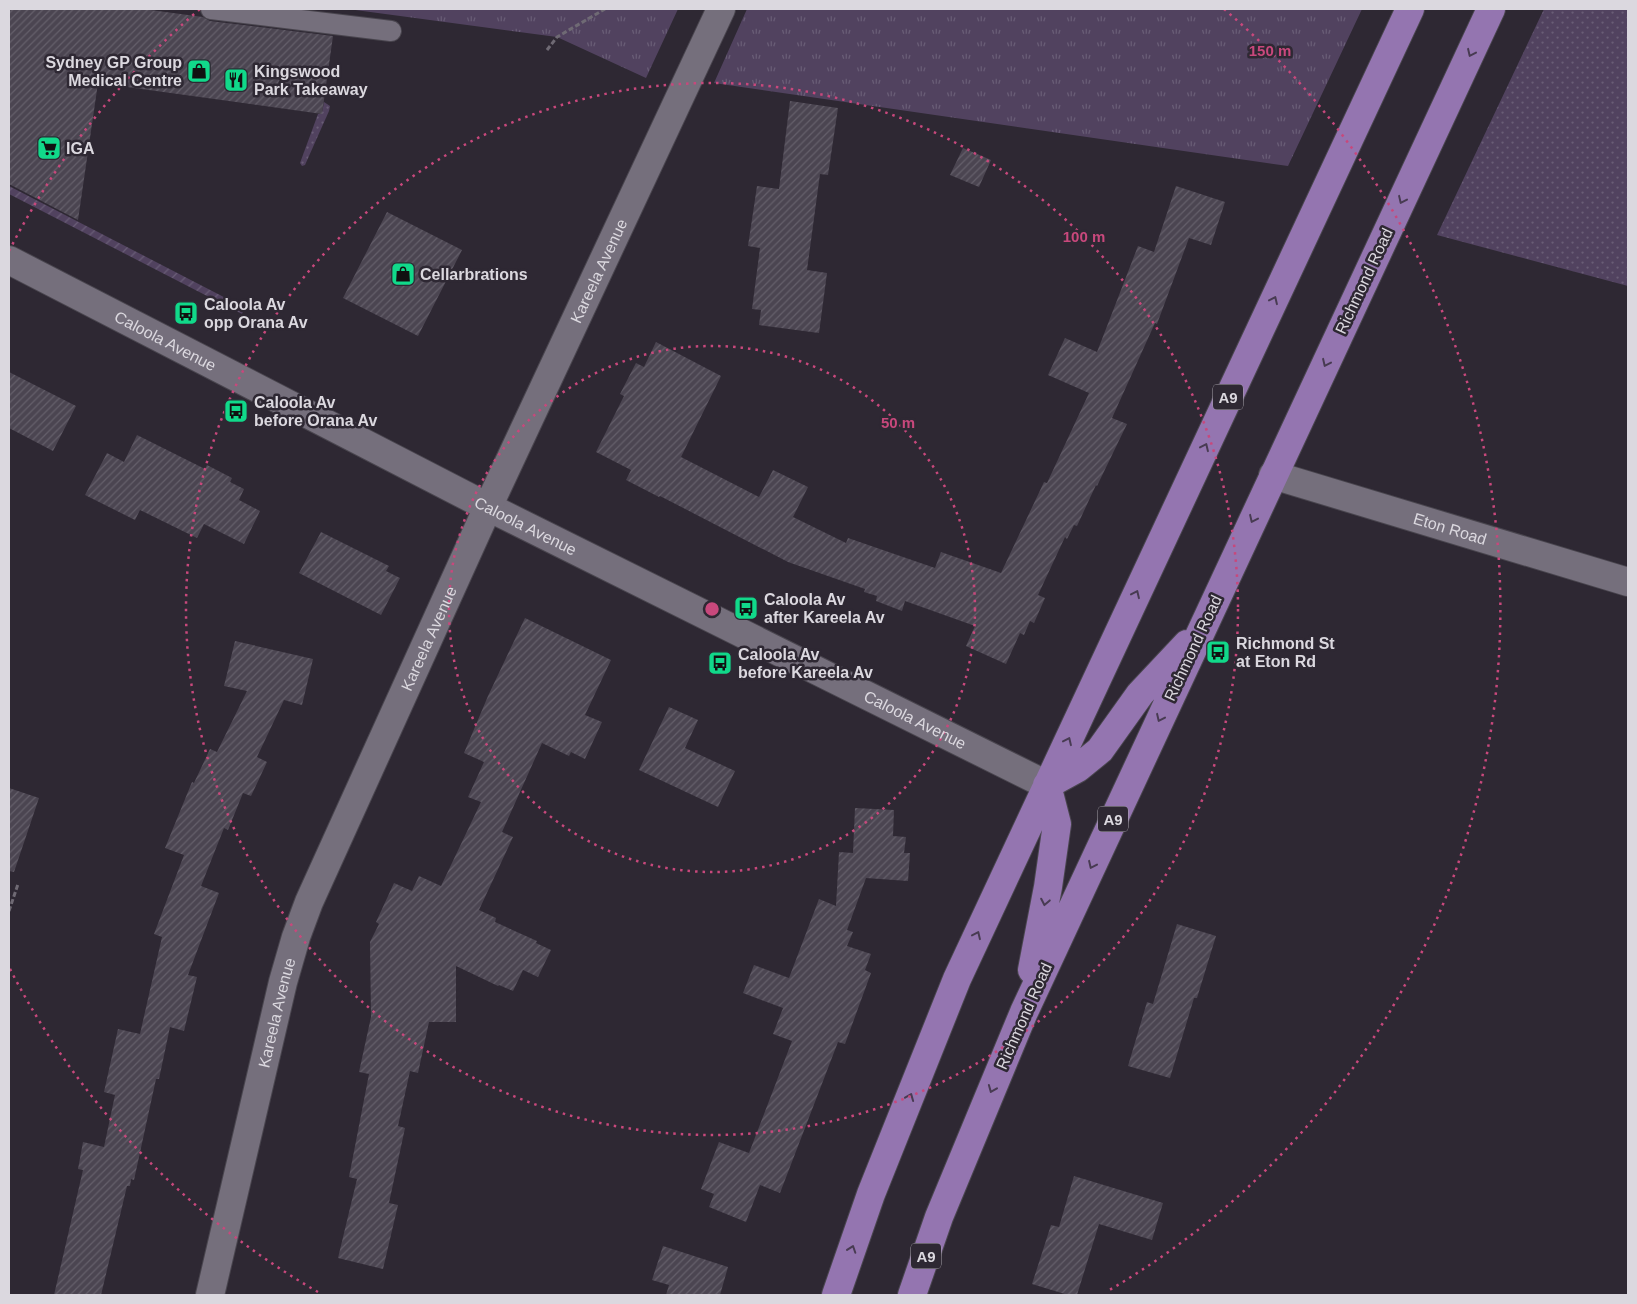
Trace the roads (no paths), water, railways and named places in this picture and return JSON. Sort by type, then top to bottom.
[{"type":"highway","name":"A9","points":[[836,1295],[871,1194],[957,979],[1410,9]]},
{"type":"highway","name":"Richmond Road","points":[[912,1295],[939,1217],[1024,1012],[1491,9]]},
{"type":"highway","points":[[1024,1012],[1048,887],[1057,824],[1047,786],[1078,768],[1100,750],[1140,694],[1204,626]]},
{"type":"street","name":"Kareela Avenue","points":[[210,1295],[284,982],[296,937],[309,902],[488,507],[721,9]]},
{"type":"street","name":"Caloola Avenue","points":[[9,260],[488,507],[1047,786]]},
{"type":"street","name":"Eton Road","points":[[1273,475],[1628,582]]},
{"type":"lane","points":[[212,9],[391,31]]},
{"type":"place","name":"Sydney GP Group Medical Centre","points":[[199,71]]},
{"type":"place","name":"Kingswood Park Takeaway","points":[[236,80]]},
{"type":"place","name":"IGA","points":[[49,148]]},
{"type":"place","name":"Cellarbrations","points":[[403,274]]},
{"type":"place","name":"Caloola Av opp Orana Av","points":[[186,313]]},
{"type":"place","name":"Caloola Av before Orana Av","points":[[236,411]]},
{"type":"place","name":"Caloola Av after Kareela Av","points":[[746,608]]},
{"type":"place","name":"Richmond St at Eton Rd","points":[[1218,652]]},
{"type":"place","name":"Caloola Av before Kareela Av","points":[[720,663]]}]
